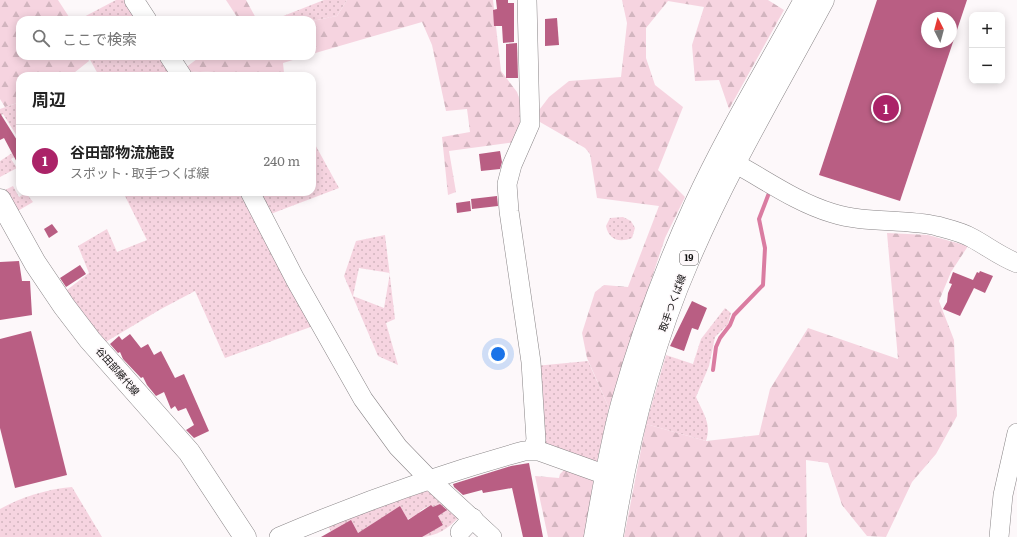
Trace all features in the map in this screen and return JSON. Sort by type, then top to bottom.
[{"type":"main road","name":"取手つくば線","points":[[612,537],[621,484],[638,405],[662,330],[687,261],[728,159],[805,0]]},
{"type":"main road","name":"取手つくば線","points":[[595,537],[606,475],[622,404],[646,327],[673,256],[728,159],[823,0]]},
{"type":"main road","name":"谷田部藤代線","points":[[0,200],[35,263],[64,306],[90,340],[189,452],[244,537]]},
{"type":"street","points":[[134,0],[144,16]]},
{"type":"street","points":[[527,0],[530,124],[512,165],[507,184],[509,211],[531,362],[536,440],[533,450]]},
{"type":"street","points":[[172,60],[180,72]]},
{"type":"street","points":[[728,159],[777,188],[808,204],[832,213],[865,220],[919,222],[938,226],[971,237],[1017,263]]},
{"type":"street","points":[[252,196],[295,279],[363,399],[398,447],[429,479],[492,537]]},
{"type":"street","points":[[999,537],[1003,495],[1017,433]]},
{"type":"street","points":[[279,537],[323,518],[429,479],[488,461],[533,450],[606,475]]},
{"type":"street","points":[[460,532],[473,518]]},
{"type":"green space","points":[[0,0],[58,0],[68,16],[16,16],[16,60],[89,61],[75,72],[16,72],[16,103],[5,107],[0,99]]},
{"type":"green space","points":[[116,0],[128,0],[138,16],[86,16]]},
{"type":"green space","points":[[226,0],[246,0],[255,16],[236,16]]},
{"type":"green space","points":[[324,0],[347,0],[337,16],[316,20],[316,16],[283,16]]},
{"type":"green space","points":[[347,0],[493,0],[501,71],[517,92],[525,115],[515,142],[449,151],[456,192],[448,195],[442,137],[470,132],[467,109],[446,111],[432,45],[422,22],[316,53],[316,20],[337,16]]},
{"type":"green space","points":[[622,0],[768,0],[784,10],[729,109],[719,80],[695,81],[692,45],[704,7],[668,1],[646,28],[646,58],[655,85],[683,107],[658,170],[685,197],[665,238],[609,408],[587,358],[582,333],[595,292],[604,285],[628,287],[659,206],[597,198],[590,154],[585,148],[533,118],[549,97],[569,81],[621,77],[627,23]]},
{"type":"green space","points":[[90,60],[167,60],[174,72],[97,72]]},
{"type":"green space","points":[[196,60],[293,60],[283,63],[284,72],[188,72],[185,68]]},
{"type":"green space","points":[[200,71],[213,72],[188,72]]},
{"type":"green space","points":[[16,103],[16,135],[3,114],[0,116],[0,109]]},
{"type":"green space","points":[[316,146],[339,188],[268,215],[258,196],[316,196]]},
{"type":"green space","points":[[16,151],[16,156],[11,159],[16,169],[0,177],[0,161]]},
{"type":"green space","points":[[13,186],[16,192],[16,196],[28,196],[33,202],[16,212],[3,191]]},
{"type":"green space","points":[[125,196],[248,196],[316,325],[225,358],[195,291],[161,309],[104,343],[63,293],[89,273],[78,246],[107,229],[117,252],[147,240]]},
{"type":"green space","points":[[623,217],[631,221],[635,228],[632,238],[623,240],[615,239],[607,231],[606,226],[610,218]]},
{"type":"green space","points":[[887,233],[928,235],[968,246],[951,272],[939,301],[954,340],[957,416],[936,454],[912,482],[886,537],[867,536],[842,505],[828,463],[806,460],[807,537],[624,537],[646,424],[706,441],[759,435],[770,389],[808,328],[898,359]]},
{"type":"green space","points":[[385,235],[390,273],[359,268],[353,296],[384,308],[390,275],[395,319],[386,323],[398,365],[378,356],[344,276],[356,241]]},
{"type":"green space","points":[[725,308],[731,313],[728,324],[715,337],[709,366],[696,397],[704,413],[707,424],[708,435],[706,441],[646,424],[666,355],[693,364],[701,339]]},
{"type":"green space","points":[[588,361],[609,408],[596,466],[539,446],[535,366]]},
{"type":"green space","points":[[565,469],[594,477],[585,537],[548,537],[535,476],[559,478],[560,474]]},
{"type":"green space","points":[[72,487],[102,537],[0,537],[0,509],[35,494]]},
{"type":"green space","points":[[423,491],[430,491],[459,517],[446,529],[431,536],[419,537],[424,522],[430,532],[443,525],[431,505],[421,510],[419,514],[395,525],[393,537],[382,518],[362,531],[346,537],[334,537],[328,526]]},
{"type":"building","points":[[496,0],[508,0],[508,3],[514,3],[514,42],[503,43],[502,26],[494,26],[493,10],[497,9]]},
{"type":"building","points":[[877,0],[967,0],[957,30],[957,12],[921,12],[921,48],[951,48],[900,201],[819,175]]},
{"type":"building","points":[[557,18],[559,45],[545,46],[545,19]]},
{"type":"building","points":[[517,43],[518,78],[506,78],[506,44]]},
{"type":"building","points":[[0,113],[16,139],[16,160],[4,138],[0,140]]},
{"type":"building","points":[[500,151],[502,162],[500,169],[481,171],[479,154]]},
{"type":"building","points":[[497,196],[498,206],[472,209],[471,199]]},
{"type":"building","points":[[470,201],[471,211],[457,213],[456,203]]},
{"type":"building","points":[[52,224],[58,232],[49,238],[44,229]]},
{"type":"building","points":[[19,261],[22,281],[30,281],[32,315],[0,320],[0,262]]},
{"type":"building","points":[[80,265],[86,274],[66,287],[60,278]]},
{"type":"building","points":[[980,271],[993,276],[985,293],[974,288],[960,316],[943,309],[947,302],[948,293],[952,284],[949,283],[953,272],[973,280],[977,272],[979,273]]},
{"type":"building","points":[[692,301],[707,308],[698,330],[692,328],[684,351],[670,346]]},
{"type":"building","points":[[31,331],[67,475],[15,488],[0,428],[0,339]]},
{"type":"building","points":[[130,334],[141,348],[148,344],[154,355],[161,351],[175,378],[184,374],[209,431],[194,438],[186,430],[194,425],[186,408],[178,411],[175,406],[171,409],[164,392],[156,396],[147,385],[143,377],[141,378],[123,359],[120,352],[118,353],[110,344],[119,336],[122,340]]},
{"type":"building","points":[[529,463],[543,537],[523,537],[512,488],[483,493],[482,490],[463,495],[454,487],[453,484],[511,466]]},
{"type":"building","points":[[440,504],[447,510],[438,516],[443,525],[422,537],[321,537],[351,520],[358,533],[400,506],[408,520],[431,505],[433,507]]},
{"type":"waterway","points":[[713,370],[716,347],[720,338],[730,325],[734,315],[763,285],[765,248],[759,219],[769,193]]},
{"type":"place","name":"谷田部物流施設","points":[[886,108]]}]
